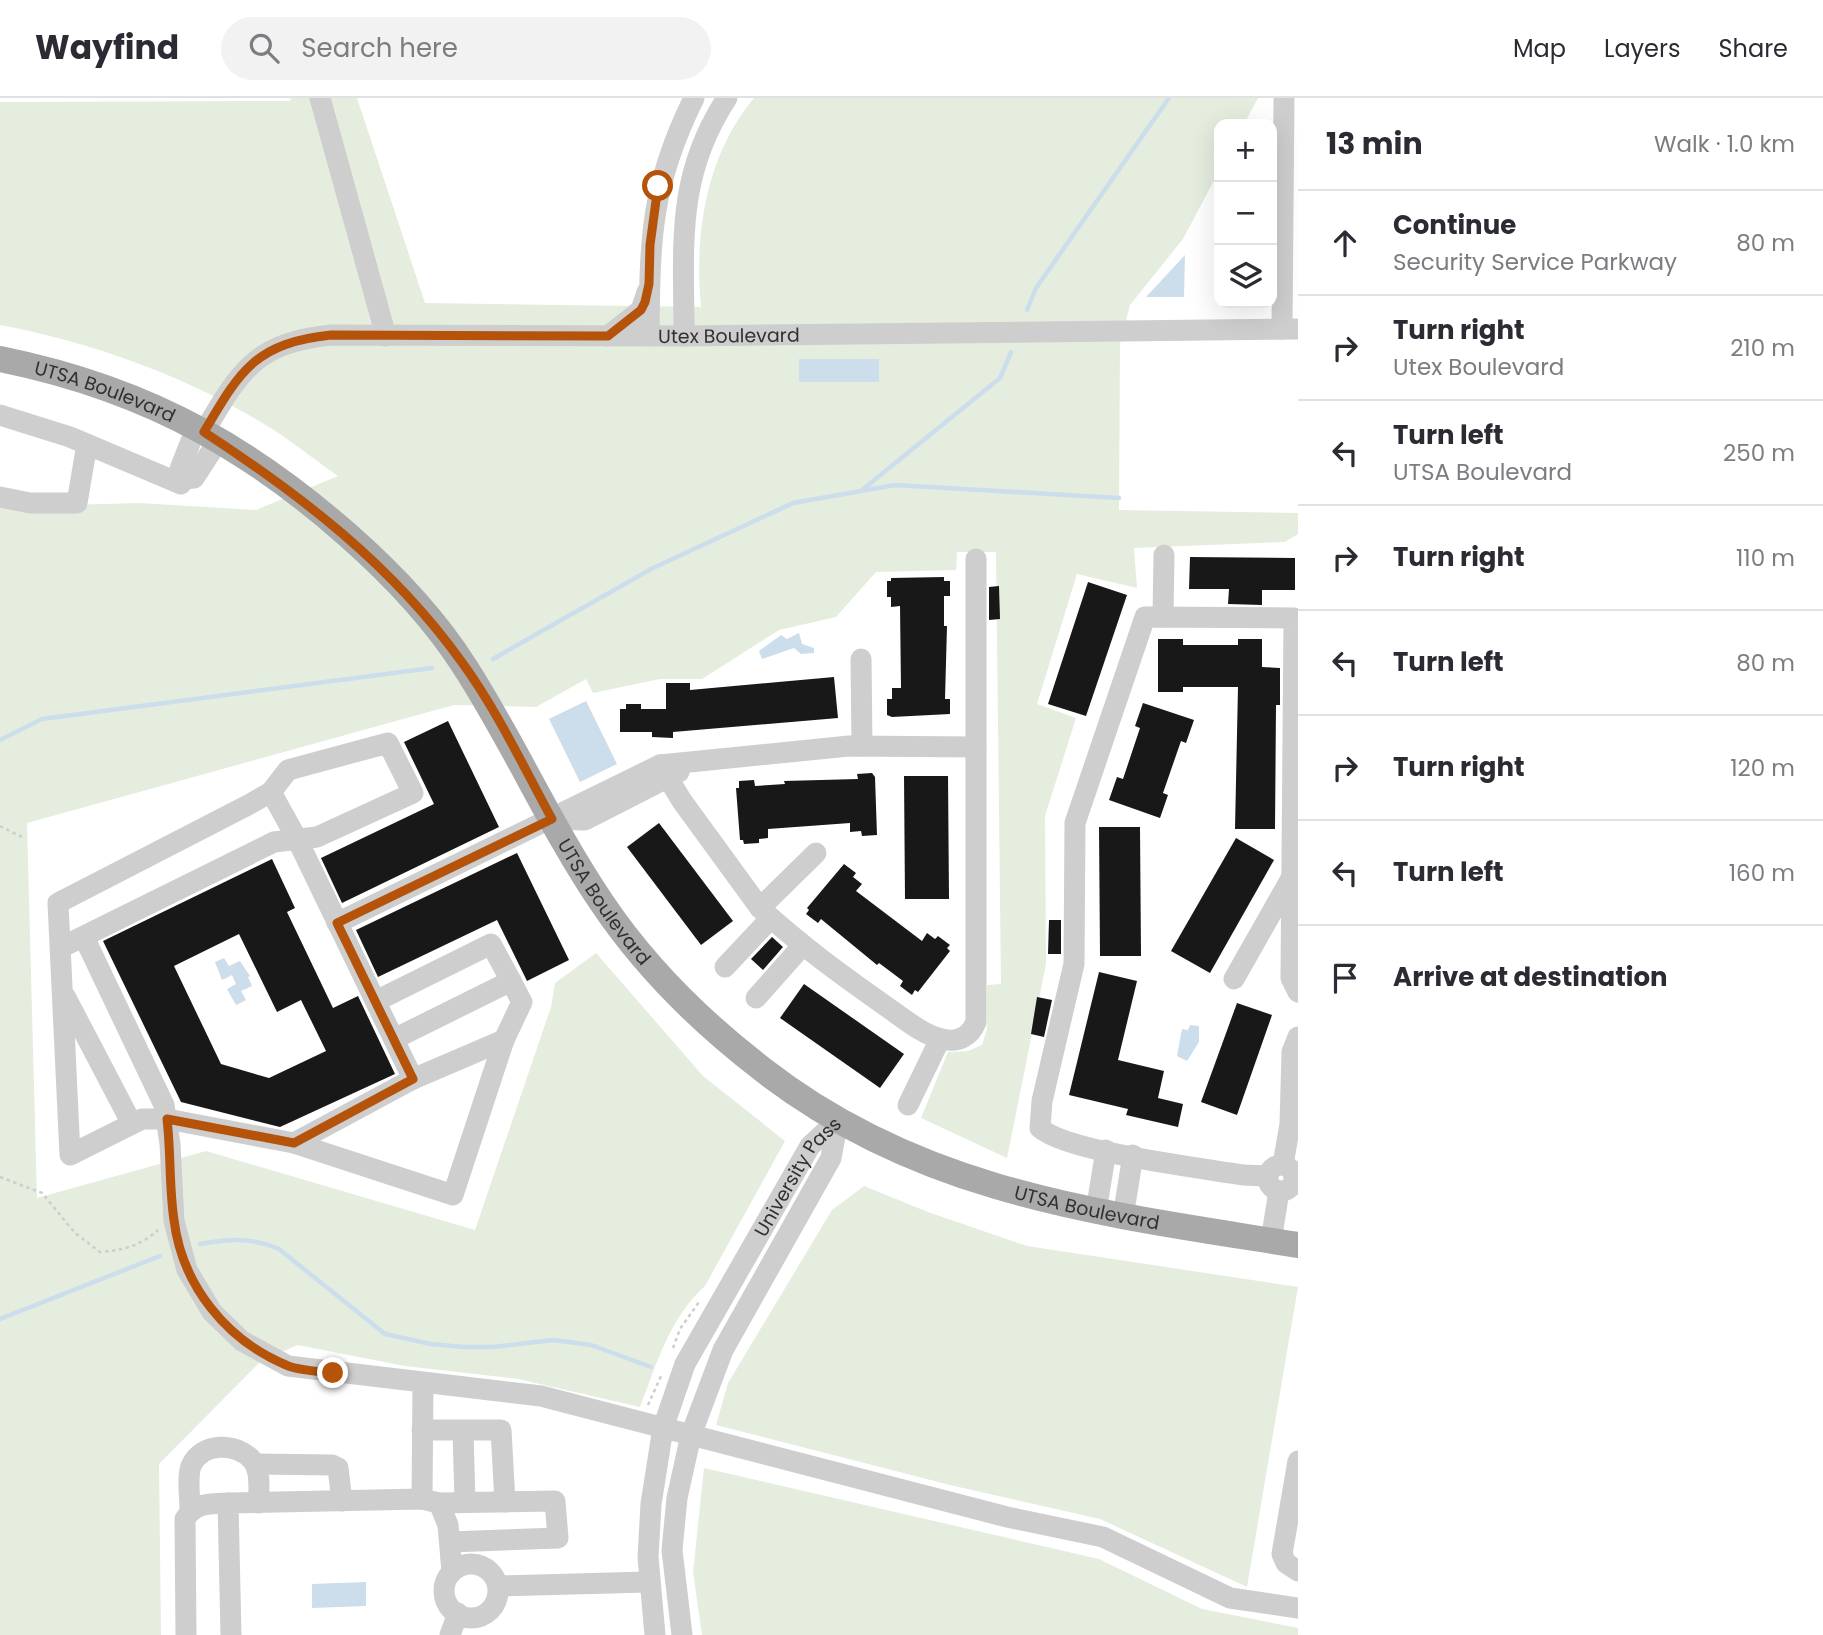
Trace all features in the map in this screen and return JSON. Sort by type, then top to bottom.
[{"type":"main road","name":"UTSA Boulevard","points":[[0,359],[96,386],[206,433],[299,496],[366,552],[406,591],[462,662],[601,902],[644,958],[680,997],[764,1071],[838,1120],[972,1181],[1096,1212],[1298,1245]]},
{"type":"street","points":[[320,98],[386,336]]},
{"type":"street","points":[[649,336],[650,245],[658,186],[673,140],[694,98]]},
{"type":"street","points":[[684,336],[684,232],[688,187],[712,121],[727,98]]},
{"type":"street","points":[[1283,98],[1290,328]]},
{"type":"street","points":[[608,336],[641,310],[649,284]]},
{"type":"street","name":"Utex Boulevard","points":[[87,444],[181,484],[184,479],[194,478],[206,433],[229,388],[251,361],[280,345],[304,338],[331,335],[684,336],[1290,328]]},
{"type":"street","points":[[0,415],[87,444],[78,503],[30,503],[0,497]]},
{"type":"street","points":[[1163,617],[1164,555]]},
{"type":"street","points":[[664,772],[681,801],[766,913],[803,945],[906,1020],[940,1039],[964,1038],[972,1033],[976,1022],[976,559]]},
{"type":"street","points":[[1276,1178],[1133,1156],[1049,1136],[1041,1128],[1039,1116],[1074,964],[1075,823],[1145,617],[1294,618],[1291,978],[1298,992]]},
{"type":"street","points":[[861,659],[862,747]]},
{"type":"street","points":[[60,948],[274,842],[317,837],[413,793],[388,743],[288,770],[271,792],[58,903],[60,948],[70,1155],[142,1119],[167,1119],[294,1143],[453,1195],[504,1040],[522,1002],[491,944],[376,1001]]},
{"type":"street","points":[[337,923],[552,819],[577,803],[695,760],[862,747],[976,747]]},
{"type":"street","points":[[271,792],[297,839],[413,1079]]},
{"type":"street","points":[[725,967],[816,853]]},
{"type":"street","points":[[1234,979],[1293,874]]},
{"type":"street","points":[[84,937],[164,1105],[174,1221],[187,1270],[212,1311],[242,1341],[288,1366],[541,1396],[1007,1517],[1103,1537],[1230,1598],[1298,1608]]},
{"type":"street","points":[[755,998],[803,945]]},
{"type":"street","points":[[394,1039],[511,981]]},
{"type":"street","points":[[62,990],[132,1124]]},
{"type":"street","points":[[1271,1241],[1276,1178],[1290,1124],[1292,1052],[1298,1037]]},
{"type":"street","points":[[908,1105],[940,1039]]},
{"type":"street","points":[[294,1143],[413,1079],[504,1040]]},
{"type":"street","name":"University Pass","points":[[655,1635],[648,1582],[651,1504],[663,1428],[685,1364],[810,1146],[838,1120]]},
{"type":"street","name":"University Pass","points":[[682,1635],[672,1550],[677,1498],[691,1435],[723,1350],[831,1158],[838,1120]]},
{"type":"street","points":[[1096,1212],[1106,1150]]},
{"type":"street","points":[[1123,1217],[1133,1156]]},
{"type":"street","points":[[423,1383],[422,1430],[430,1501],[446,1513],[452,1572]]},
{"type":"street","points":[[422,1430],[501,1430],[505,1502]]},
{"type":"street","points":[[463,1431],[465,1502]]},
{"type":"street","points":[[190,1510],[190,1468],[205,1452],[217,1446],[229,1447],[243,1453],[255,1464],[259,1503]]},
{"type":"street","points":[[1298,1461],[1282,1554],[1286,1563],[1298,1571]]},
{"type":"street","points":[[255,1464],[332,1465],[338,1468],[342,1501]]},
{"type":"street","points":[[186,1635],[185,1519],[190,1510],[198,1505],[342,1501],[555,1501],[558,1538],[450,1542]]},
{"type":"street","points":[[228,1503],[231,1635]]},
{"type":"street","points":[[475,1564],[490,1572],[498,1586],[498,1595],[489,1611],[472,1618],[457,1614],[445,1596],[447,1579],[459,1567],[475,1564]]},
{"type":"street","points":[[498,1586],[648,1582]]},
{"type":"street","points":[[450,1635],[457,1614]]},
{"type":"path","points":[[0,825],[24,838]]},
{"type":"path","points":[[0,1177],[42,1193],[75,1233],[100,1252],[125,1250],[145,1242],[164,1224],[174,1221]]},
{"type":"shaded area","points":[[291,98],[357,98],[425,303],[701,307],[700,252],[707,197],[724,145],[754,98],[1258,98],[1247,119],[1214,119],[1214,180],[1183,239],[1130,305],[1120,344],[1119,510],[1298,513],[1298,534],[1285,542],[1134,548],[1137,588],[1077,574],[1037,704],[1076,718],[1045,816],[1046,964],[1007,1158],[921,1118],[948,1052],[968,1051],[982,1045],[987,1029],[987,985],[1001,984],[996,552],[957,552],[956,570],[876,572],[836,617],[779,630],[702,679],[660,679],[593,693],[586,679],[536,707],[454,705],[27,823],[37,1198],[206,1151],[475,1230],[551,1007],[555,983],[596,953],[703,1076],[785,1141],[705,1286],[673,1327],[640,1407],[518,1379],[405,1366],[297,1345],[259,1363],[159,1464],[161,1635],[0,1635],[0,507],[139,503],[256,510],[338,476],[269,427],[229,404],[166,374],[101,350],[0,325],[0,102],[290,101]]},
{"type":"shaded area","points":[[864,1186],[928,1212],[1027,1246],[1298,1287],[1247,1587],[1100,1519],[950,1485],[716,1425],[728,1383],[832,1210]]},
{"type":"shaded area","points":[[704,1468],[1099,1559],[1202,1609],[1298,1628],[1298,1635],[702,1635],[693,1572]]},
{"type":"water","points":[[1185,255],[1184,297],[1146,297]]},
{"type":"water","points":[[799,359],[879,359],[879,382],[799,382]]},
{"type":"water","points":[[799,633],[802,644],[814,648],[814,653],[801,654],[794,648],[762,659],[759,651],[781,635],[787,639]]},
{"type":"water","points":[[586,701],[617,764],[580,782],[549,719]]},
{"type":"water","points":[[224,958],[229,966],[240,961],[250,976],[248,977],[252,986],[241,991],[246,1000],[236,1005],[227,989],[236,984],[232,975],[222,980],[215,962]]},
{"type":"water","points":[[1190,1025],[1199,1026],[1199,1042],[1187,1061],[1177,1056],[1182,1029],[1188,1030]]},
{"type":"water","points":[[366,1582],[366,1606],[312,1608],[312,1584]]},
{"type":"building","points":[[1190,557],[1295,558],[1295,590],[1262,590],[1262,605],[1228,604],[1229,589],[1189,589]]},
{"type":"building","points":[[944,577],[944,581],[950,581],[950,596],[944,596],[944,626],[947,626],[945,699],[950,699],[950,714],[892,717],[887,715],[887,699],[892,699],[892,688],[901,688],[900,606],[891,607],[891,597],[887,597],[887,581],[891,581],[891,578]]},
{"type":"building","points":[[1088,582],[1127,595],[1086,716],[1048,704]]},
{"type":"building","points":[[999,586],[1000,619],[989,620],[989,587]]},
{"type":"building","points":[[1158,639],[1183,639],[1183,645],[1238,645],[1238,639],[1262,639],[1262,667],[1280,668],[1280,705],[1276,705],[1275,829],[1235,829],[1238,687],[1183,687],[1183,692],[1158,692]]},
{"type":"building","points":[[834,677],[838,718],[673,732],[673,738],[652,737],[652,732],[620,732],[620,709],[626,709],[626,704],[641,704],[641,709],[666,709],[666,683],[690,683],[690,690]]},
{"type":"building","points":[[1143,703],[1194,720],[1186,743],[1181,741],[1163,793],[1168,795],[1160,818],[1109,800],[1117,777],[1123,779],[1140,728],[1135,726]]},
{"type":"building","points":[[448,721],[499,827],[342,903],[321,858],[434,804],[404,742]]},
{"type":"building","points":[[872,773],[875,777],[877,835],[862,836],[861,831],[850,832],[850,823],[768,829],[768,838],[759,839],[759,843],[744,844],[743,840],[740,840],[736,788],[739,788],[739,781],[754,780],[755,786],[785,784],[784,781],[858,779],[857,774]]},
{"type":"building","points":[[904,776],[948,776],[949,899],[905,899]]},
{"type":"building","points":[[659,823],[733,921],[701,945],[627,847]]},
{"type":"building","points":[[1099,827],[1140,827],[1141,956],[1100,956]]},
{"type":"building","points":[[1236,838],[1274,860],[1210,973],[1171,951]]},
{"type":"building","points":[[517,853],[569,960],[527,981],[497,920],[378,977],[356,930]]},
{"type":"building","points":[[272,859],[295,908],[287,912],[333,1008],[358,996],[395,1074],[280,1127],[181,1102],[103,941]],"holes":[[[239,934],[277,1012],[301,1000],[326,1051],[269,1078],[221,1064],[174,966]]]},
{"type":"building","points":[[844,864],[856,873],[853,877],[862,884],[856,891],[922,941],[927,933],[935,939],[938,936],[950,945],[947,948],[950,951],[918,992],[915,990],[912,995],[900,986],[903,981],[879,963],[877,965],[821,919],[818,923],[806,914],[809,910],[807,908]]},
{"type":"building","points":[[1049,920],[1061,920],[1061,954],[1048,954]]},
{"type":"building","points":[[772,937],[783,947],[763,970],[751,959]]},
{"type":"building","points":[[1099,972],[1137,981],[1118,1060],[1164,1071],[1158,1098],[1183,1104],[1178,1127],[1126,1115],[1128,1109],[1069,1095]]},
{"type":"building","points":[[804,984],[904,1054],[880,1088],[780,1018]]},
{"type":"building","points":[[1037,997],[1052,1000],[1044,1037],[1031,1034]]},
{"type":"building","points":[[1237,1003],[1272,1015],[1237,1115],[1201,1102]]},
{"type":"waterway","points":[[1027,310],[1036,288],[1169,98]]},
{"type":"waterway","points":[[862,490],[1000,378],[1011,352]]},
{"type":"waterway","points":[[493,659],[651,569],[793,503],[895,485],[1119,498]]},
{"type":"waterway","points":[[0,740],[42,719],[432,668]]},
{"type":"waterway","points":[[200,1244],[240,1240],[259,1242],[279,1249],[385,1334],[431,1344],[463,1347],[493,1347],[553,1340],[591,1345],[651,1367]]},
{"type":"waterway","points":[[0,1319],[160,1256]]},
{"type":"route","points":[[333,1373],[288,1366],[242,1341],[212,1311],[187,1270],[174,1221],[167,1119],[294,1143],[413,1079],[337,923],[552,819],[502,727],[462,662],[406,591],[366,552],[299,496],[204,432],[229,388],[251,361],[280,345],[304,338],[331,335],[608,336],[641,310],[645,302],[658,186]]}]
